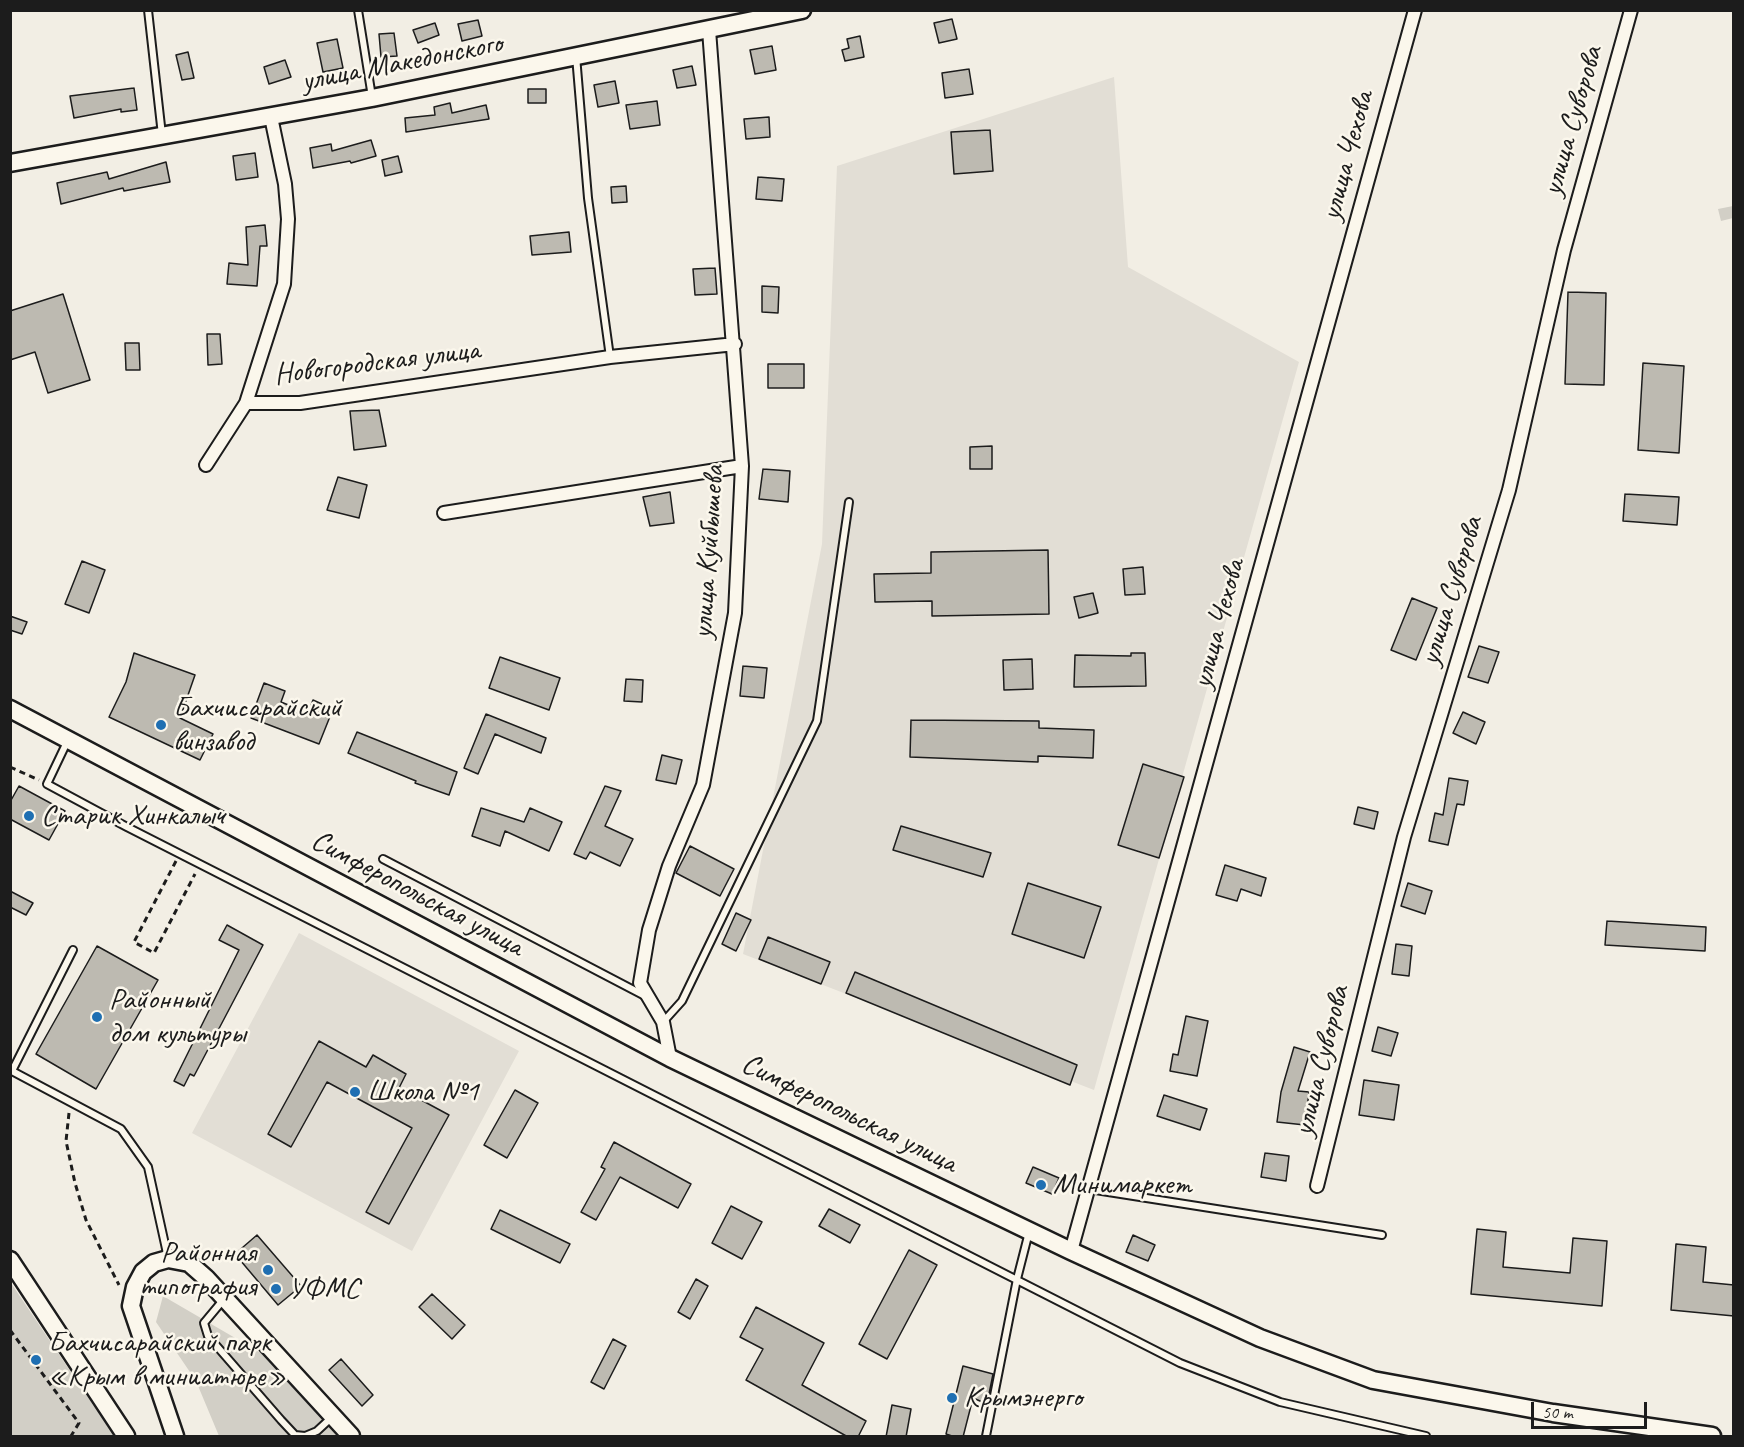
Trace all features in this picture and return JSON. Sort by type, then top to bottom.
[{"type":"main road","name":"улица Македонского","points":[[10,163],[372,98],[802,10]]},
{"type":"main road","name":"Симферопольская улица","points":[[10,709],[670,1058],[1071,1251],[1260,1338],[1373,1380],[1553,1413],[1712,1437]]},
{"type":"main road","points":[[175,1437],[131,1306],[135,1287],[143,1272],[154,1263],[168,1259],[189,1263],[225,1299],[351,1437]]},
{"type":"main road","points":[[10,1260],[126,1437]]},
{"type":"street","name":"улица Чехова","points":[[1071,1251],[1415,10]]},
{"type":"street","name":"улица Суворова","points":[[1317,1186],[1404,837],[1509,490],[1564,250],[1631,10]]},
{"type":"street","name":"улица Куйбышева","points":[[670,1058],[663,1022],[640,983],[649,930],[669,866],[704,786],[735,613],[742,466],[735,344],[709,30]]},
{"type":"street","name":"Новогородская улица","points":[[271,117],[285,184],[288,219],[287,259],[277,312],[246,403],[300,403],[610,357],[735,344]]},
{"type":"street","points":[[206,465],[246,403]]},
{"type":"street","points":[[444,513],[742,466]]},
{"type":"lane","points":[[148,10],[162,135]]},
{"type":"lane","points":[[358,10],[372,98]]},
{"type":"lane","points":[[575,56],[588,198],[610,357]]},
{"type":"lane","points":[[663,1022],[682,1002],[817,721],[849,502]]},
{"type":"lane","points":[[68,740],[46,784],[200,864],[1180,1363],[1280,1402],[1426,1437]]},
{"type":"lane","points":[[383,859],[650,998]]},
{"type":"lane","points":[[73,950],[12,1071],[121,1129],[148,1167],[168,1259]]},
{"type":"lane","points":[[1089,1189],[1382,1235]]},
{"type":"lane","points":[[986,1437],[1017,1279],[1029,1231]]},
{"type":"lane","points":[[225,1299],[204,1323],[208,1336],[281,1420],[295,1435],[305,1436],[317,1431],[333,1416]]},
{"type":"path","points":[[10,767],[46,784]]},
{"type":"path","points":[[180,853],[134,942],[154,953],[200,864]]},
{"type":"path","points":[[70,1102],[66,1142],[80,1201],[86,1220],[131,1306]]},
{"type":"path","points":[[10,1330],[79,1423],[71,1437]]},
{"type":"shaded area","points":[[1114,77],[1128,267],[1299,362],[1094,1090],[743,954],[822,544],[837,166]]},
{"type":"shaded area","points":[[1733,206],[1733,218],[1721,221],[1718,209]]},
{"type":"shaded area","name":"Школа №1","points":[[299,933],[519,1051],[412,1251],[192,1133]]},
{"type":"shaded area","name":"Бахчисарайский парк «Крым в миниатюре»","points":[[11,1283],[114,1436],[11,1436]]},
{"type":"shaded area","points":[[163,1296],[261,1353],[337,1436],[219,1436],[196,1381],[156,1322]]},
{"type":"building","points":[[952,19],[957,39],[939,43],[934,23]]},
{"type":"building","points":[[478,20],[482,36],[462,41],[458,24]]},
{"type":"building","points":[[435,23],[439,35],[418,43],[413,30]]},
{"type":"building","points":[[394,33],[397,56],[381,57],[379,34]]},
{"type":"building","points":[[860,36],[864,57],[845,61],[842,50],[849,48],[847,39]]},
{"type":"building","points":[[337,39],[343,68],[323,72],[317,43]]},
{"type":"building","points":[[772,46],[776,70],[755,74],[750,50]]},
{"type":"building","points":[[188,52],[194,78],[182,80],[176,55]]},
{"type":"building","points":[[285,60],[291,77],[269,84],[264,67]]},
{"type":"building","points":[[692,66],[696,85],[677,88],[673,70]]},
{"type":"building","points":[[969,69],[973,94],[945,98],[942,73]]},
{"type":"building","points":[[615,81],[619,103],[598,107],[594,85]]},
{"type":"building","points":[[134,88],[137,110],[121,112],[121,109],[74,118],[70,96]]},
{"type":"building","points":[[528,89],[546,89],[546,103],[528,103]]},
{"type":"building","points":[[657,101],[660,125],[630,129],[626,105]]},
{"type":"building","points":[[450,103],[452,113],[486,105],[489,119],[406,132],[405,118],[435,115],[434,107]]},
{"type":"building","points":[[769,117],[770,137],[746,139],[744,119]]},
{"type":"building","points":[[990,130],[993,171],[954,174],[951,132]]},
{"type":"building","points":[[371,140],[376,156],[351,163],[350,161],[313,168],[310,148],[331,144],[332,151]]},
{"type":"building","points":[[255,153],[258,177],[236,180],[233,156]]},
{"type":"building","points":[[398,156],[402,172],[385,176],[382,160]]},
{"type":"building","points":[[166,162],[170,182],[124,191],[123,188],[61,204],[57,183],[107,172],[109,179]]},
{"type":"building","points":[[758,177],[784,179],[782,201],[756,199]]},
{"type":"building","points":[[626,186],[627,202],[612,203],[611,187]]},
{"type":"building","points":[[265,225],[267,246],[260,246],[257,286],[227,284],[229,263],[248,265],[246,227]]},
{"type":"building","points":[[569,232],[571,252],[532,255],[530,236]]},
{"type":"building","points":[[715,268],[717,294],[695,295],[693,269]]},
{"type":"building","points":[[762,286],[779,287],[778,313],[762,312]]},
{"type":"building","points":[[1568,292],[1606,293],[1604,385],[1565,384]]},
{"type":"building","points":[[63,294],[90,380],[48,393],[35,352],[10,360],[10,311]]},
{"type":"building","points":[[207,334],[220,334],[222,364],[208,365]]},
{"type":"building","points":[[125,343],[139,343],[140,370],[126,370]]},
{"type":"building","points":[[1643,363],[1684,366],[1679,453],[1638,450]]},
{"type":"building","points":[[768,364],[804,364],[804,388],[768,388]]},
{"type":"building","points":[[379,410],[386,446],[354,450],[350,411]]},
{"type":"building","points":[[992,446],[992,469],[970,469],[970,447]]},
{"type":"building","points":[[763,469],[790,471],[788,502],[759,499]]},
{"type":"building","points":[[338,477],[367,485],[359,518],[327,510]]},
{"type":"building","points":[[670,492],[674,523],[650,526],[643,497]]},
{"type":"building","points":[[1625,494],[1679,497],[1677,525],[1623,521]]},
{"type":"building","points":[[1048,550],[1049,614],[932,616],[932,601],[875,602],[874,574],[931,573],[931,552]]},
{"type":"building","points":[[82,561],[105,570],[89,613],[65,604]]},
{"type":"building","points":[[1143,567],[1145,594],[1125,595],[1123,569]]},
{"type":"building","points":[[1093,593],[1098,613],[1079,618],[1074,597]]},
{"type":"building","points":[[1412,598],[1437,608],[1416,660],[1391,650]]},
{"type":"building","points":[[10,616],[27,622],[22,634],[10,630]]},
{"type":"building","points":[[1479,646],[1499,652],[1488,683],[1468,677]]},
{"type":"building","points":[[134,653],[195,675],[180,718],[213,734],[200,760],[109,717],[126,682]]},
{"type":"building","points":[[1131,653],[1145,653],[1146,686],[1074,687],[1075,655],[1131,656]]},
{"type":"building","points":[[500,657],[560,678],[549,710],[489,688]]},
{"type":"building","points":[[1032,659],[1033,689],[1004,690],[1003,660]]},
{"type":"building","points":[[743,666],[767,668],[764,698],[740,696]]},
{"type":"building","points":[[626,679],[643,680],[642,702],[624,701]]},
{"type":"building","points":[[264,683],[285,691],[281,702],[308,713],[313,700],[333,709],[319,744],[251,718]]},
{"type":"building","points":[[1463,712],[1485,722],[1476,744],[1453,733]]},
{"type":"building","points":[[486,714],[546,738],[541,753],[495,734],[478,774],[464,768]]},
{"type":"building","points":[[911,720],[1039,721],[1039,728],[1094,730],[1093,758],[1038,756],[1038,762],[910,757]]},
{"type":"building","points":[[357,732],[457,772],[449,795],[415,783],[416,781],[348,753]]},
{"type":"building","points":[[662,755],[682,760],[676,784],[656,780]]},
{"type":"building","points":[[1143,764],[1184,777],[1159,858],[1118,845]]},
{"type":"building","points":[[1449,778],[1468,781],[1464,805],[1457,804],[1448,845],[1429,841],[1435,813],[1443,815]]},
{"type":"building","points":[[19,786],[65,811],[49,840],[10,819],[10,802]]},
{"type":"building","points":[[605,786],[621,791],[605,826],[633,839],[620,866],[590,852],[586,859],[574,854]]},
{"type":"building","points":[[1358,807],[1378,812],[1374,829],[1354,824]]},
{"type":"building","points":[[481,808],[524,822],[530,808],[562,822],[549,851],[505,831],[500,846],[472,836]]},
{"type":"building","points":[[901,826],[991,853],[983,877],[893,850]]},
{"type":"building","points":[[690,846],[734,869],[720,896],[676,873]]},
{"type":"building","points":[[1225,865],[1266,878],[1261,896],[1241,889],[1237,901],[1216,895]]},
{"type":"building","points":[[1028,883],[1101,907],[1084,958],[1012,934]]},
{"type":"building","points":[[1408,883],[1432,891],[1425,914],[1401,906]]},
{"type":"building","points":[[10,891],[33,903],[26,915],[10,907]]},
{"type":"building","points":[[736,913],[751,920],[736,951],[722,944]]},
{"type":"building","points":[[1607,921],[1706,927],[1705,951],[1605,945]]},
{"type":"building","points":[[227,925],[263,945],[194,1076],[190,1074],[184,1086],[174,1081],[239,950],[219,940]]},
{"type":"building","points":[[768,937],[830,962],[821,984],[759,959]]},
{"type":"building","points":[[1396,944],[1412,946],[1409,976],[1392,974]]},
{"type":"building","name":"Районный дом культуры","points":[[97,946],[158,980],[96,1089],[36,1054]]},
{"type":"building","points":[[855,972],[1077,1065],[1070,1085],[846,993]]},
{"type":"building","points":[[1186,1016],[1208,1021],[1197,1076],[1170,1071],[1173,1054],[1178,1055]]},
{"type":"building","points":[[1378,1027],[1398,1033],[1391,1056],[1372,1051]]},
{"type":"building","points":[[319,1041],[366,1067],[373,1055],[406,1074],[399,1088],[449,1115],[389,1224],[366,1212],[412,1128],[327,1082],[291,1147],[268,1134]]},
{"type":"building","points":[[1294,1047],[1310,1052],[1298,1091],[1309,1092],[1305,1125],[1277,1122],[1281,1092]]},
{"type":"building","points":[[1364,1080],[1399,1085],[1394,1120],[1359,1115]]},
{"type":"building","points":[[515,1090],[538,1103],[507,1158],[484,1145]]},
{"type":"building","points":[[1164,1095],[1207,1109],[1200,1130],[1157,1116]]},
{"type":"building","points":[[614,1142],[691,1184],[678,1208],[620,1177],[596,1220],[581,1212],[605,1169],[601,1167]]},
{"type":"building","points":[[1265,1153],[1289,1156],[1286,1181],[1261,1177]]},
{"type":"building","points":[[1033,1167],[1059,1178],[1052,1194],[1026,1183]]},
{"type":"building","points":[[731,1206],[762,1222],[742,1259],[712,1243]]},
{"type":"building","points":[[829,1209],[860,1225],[850,1243],[819,1226]]},
{"type":"building","points":[[500,1210],[570,1244],[560,1263],[491,1229]]},
{"type":"building","points":[[1477,1229],[1506,1232],[1503,1267],[1570,1273],[1573,1238],[1607,1241],[1602,1306],[1471,1294]]},
{"type":"building","name":"Районная типография","points":[[257,1235],[301,1286],[278,1305],[235,1254]]},
{"type":"building","points":[[1133,1235],[1155,1245],[1148,1261],[1126,1252]]},
{"type":"building","points":[[1676,1244],[1706,1247],[1703,1282],[1734,1285],[1734,1316],[1671,1310]]},
{"type":"building","points":[[909,1250],[937,1265],[887,1359],[859,1344]]},
{"type":"building","points":[[696,1279],[708,1286],[690,1319],[678,1312]]},
{"type":"building","points":[[432,1294],[465,1325],[452,1339],[419,1307]]},
{"type":"building","points":[[756,1307],[824,1343],[802,1385],[866,1421],[858,1437],[848,1437],[746,1380],[763,1349],[740,1337]]},
{"type":"building","points":[[613,1339],[626,1346],[604,1389],[591,1382]]},
{"type":"building","points":[[341,1359],[373,1395],[362,1406],[329,1370]]},
{"type":"building","points":[[963,1366],[993,1374],[987,1404],[973,1398],[963,1437],[955,1437],[946,1434]]},
{"type":"building","points":[[892,1405],[911,1409],[906,1437],[886,1437]]},
{"type":"place","name":"Бахчисарайский винзавод","points":[[161,725]]},
{"type":"place","name":"Старик Хинкалыч","points":[[29,816]]},
{"type":"place","name":"Районный дом культуры","points":[[97,1017]]},
{"type":"place","name":"Школа №1","points":[[355,1092]]},
{"type":"place","name":"Минимаркет","points":[[1041,1185]]},
{"type":"place","name":"Районная типография","points":[[268,1270]]},
{"type":"place","name":"УФМС","points":[[276,1289]]},
{"type":"place","name":"Бахчисарайский парк «Крым в миниатюре»","points":[[36,1360]]},
{"type":"place","name":"Крымэнерго","points":[[952,1398]]}]
